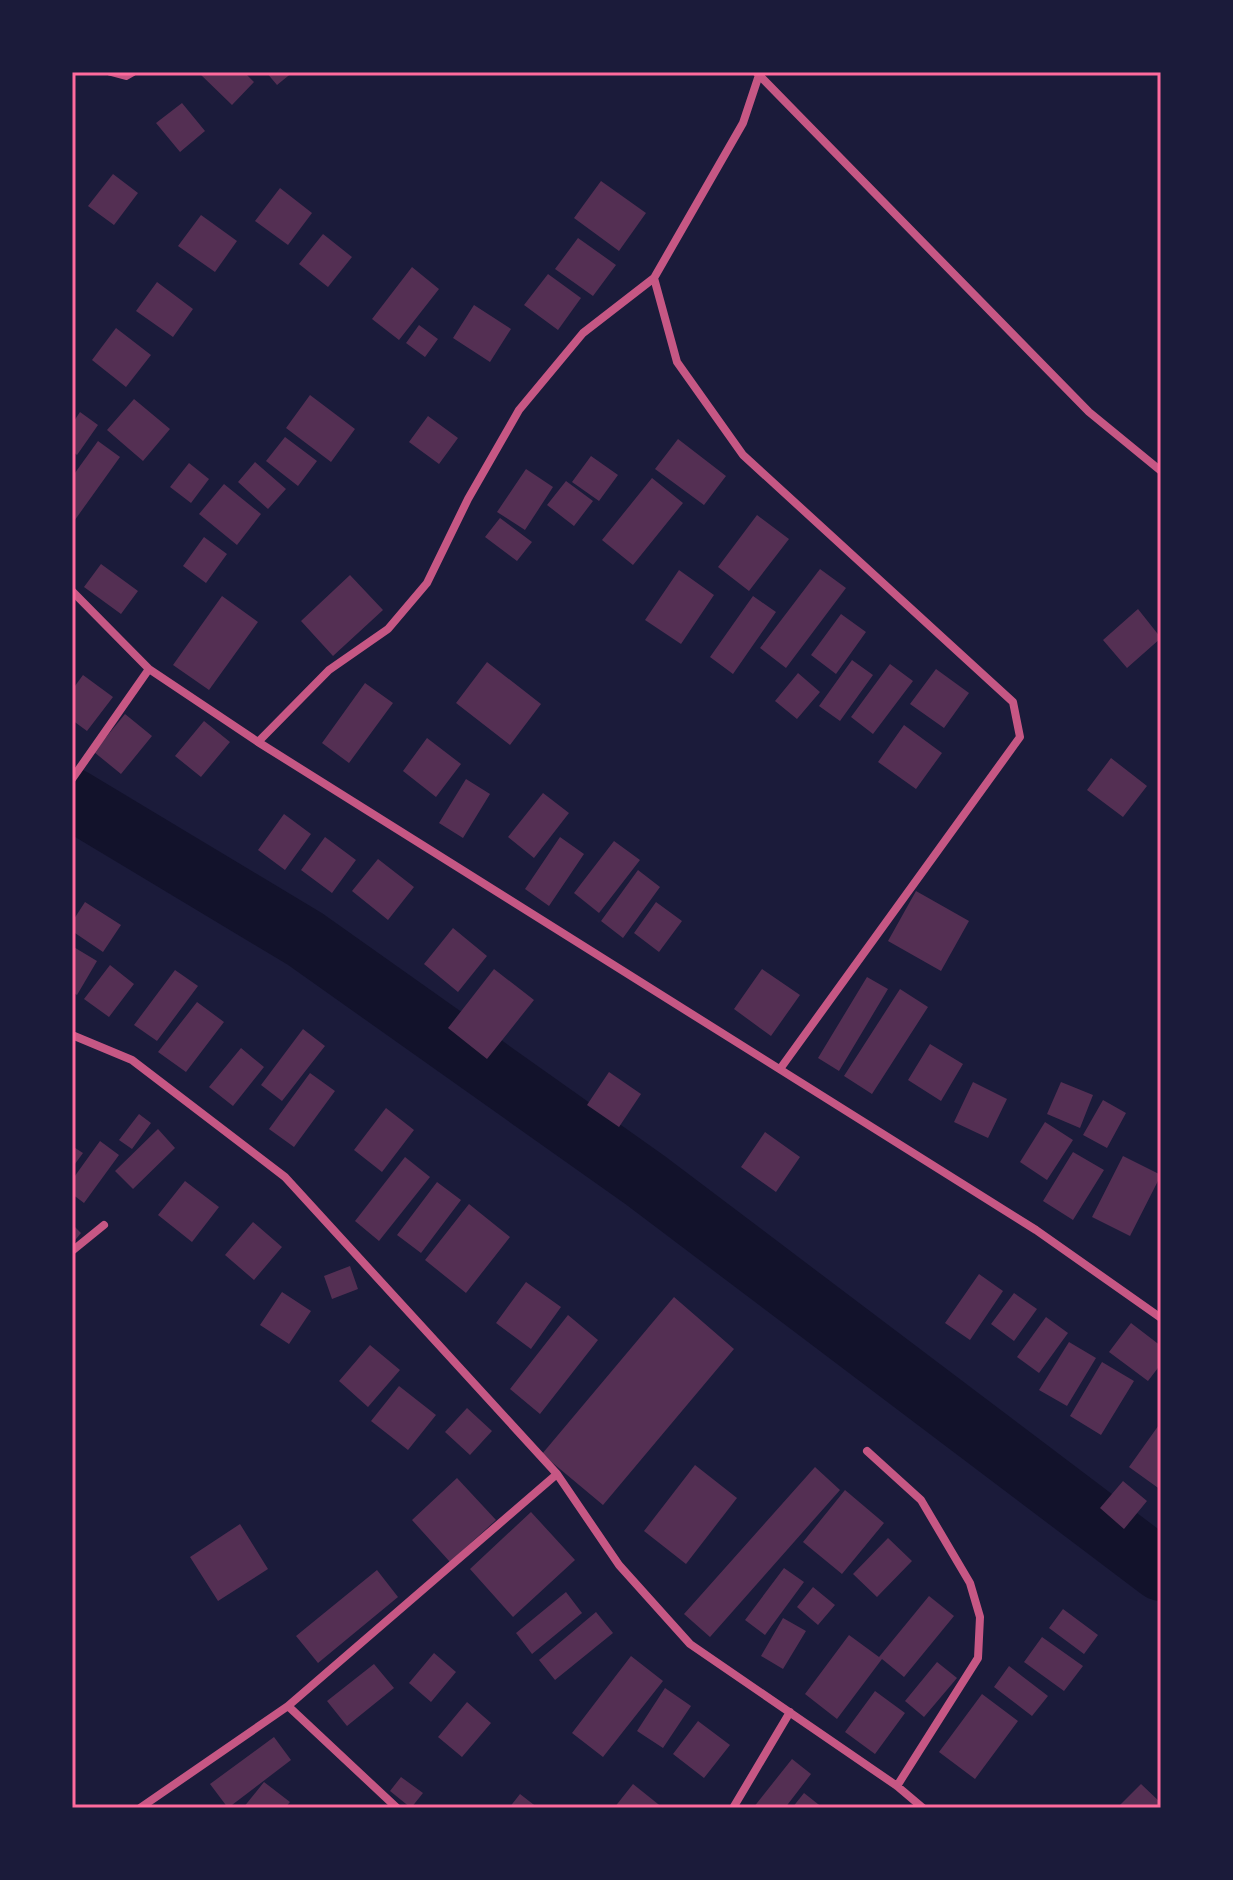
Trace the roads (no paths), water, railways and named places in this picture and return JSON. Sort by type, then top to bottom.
[{"type":"street","points":[[111,72],[126,76],[133,72]]},
{"type":"street","points":[[258,742],[329,670],[388,629],[427,583],[468,499],[519,410],[583,333],[654,278],[743,123],[757,73],[1089,412],[1161,471]]},
{"type":"street","points":[[654,278],[677,362],[743,455],[1013,702],[1020,737],[780,1069]]},
{"type":"street","points":[[72,591],[149,669],[258,742],[1036,1230],[1161,1318]]},
{"type":"street","points":[[72,779],[149,669]]},
{"type":"street","points":[[72,1035],[132,1060],[285,1177],[557,1474],[619,1565],[690,1644],[897,1786],[923,1808]]},
{"type":"street","points":[[72,1251],[104,1225]]},
{"type":"street","points":[[867,1451],[921,1500],[970,1583],[980,1617],[978,1658],[897,1786]]},
{"type":"street","points":[[140,1808],[288,1706],[557,1474]]},
{"type":"street","points":[[288,1706],[397,1808]]},
{"type":"street","points":[[733,1808],[790,1712]]},
{"type":"waterway","points":[[72,799],[305,939],[645,1180],[1161,1570]]}]
